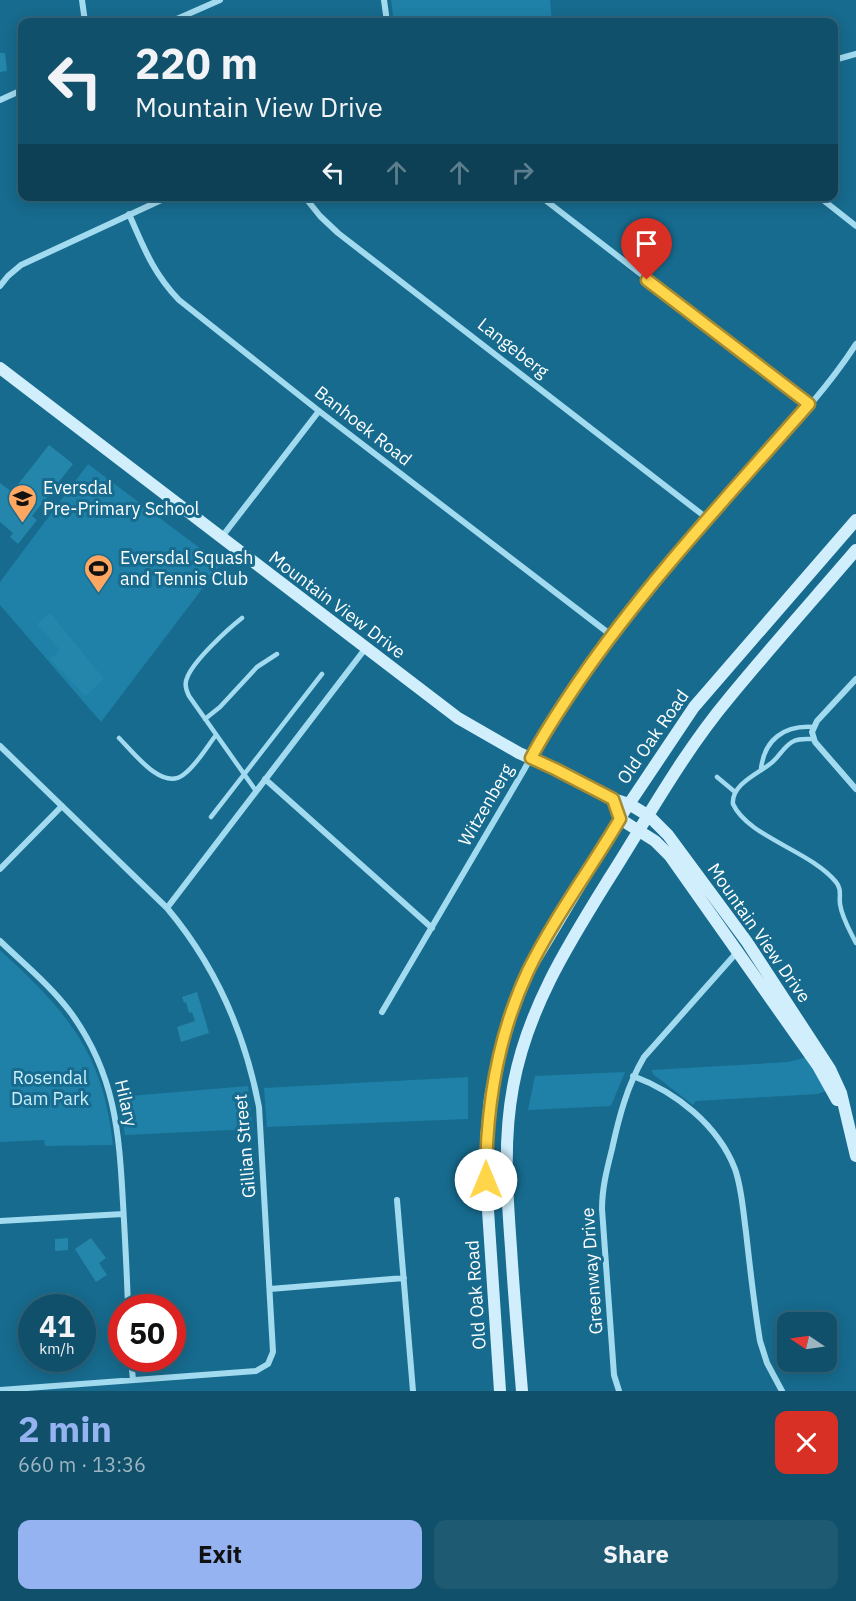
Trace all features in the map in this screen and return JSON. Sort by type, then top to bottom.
[{"type":"main road","name":"Mountain View Drive","points":[[0,368],[458,718],[531,758],[613,799],[629,804],[649,816],[674,843],[747,942],[830,1069],[841,1093],[856,1156]]},
{"type":"main road","name":"Old Oak Road","points":[[500,1391],[486,1180],[486,1139],[490,1098],[498,1058],[510,1018],[528,972],[552,928],[629,804],[694,707],[856,520]]},
{"type":"main road","points":[[522,1391],[506,1179],[507,1132],[513,1086],[523,1045],[544,990],[561,957],[691,750],[728,699],[856,550]]},
{"type":"main road","points":[[613,799],[620,819]]},
{"type":"main road","name":"Mountain View Drive","points":[[620,819],[655,841],[670,856],[818,1066],[845,1113]]},
{"type":"street","points":[[82,0],[84,18]]},
{"type":"street","points":[[179,18],[220,0]]},
{"type":"street","points":[[384,0],[386,18]]},
{"type":"street","points":[[838,59],[856,54]]},
{"type":"street","points":[[0,100],[18,92]]},
{"type":"street","points":[[0,286],[21,265],[159,201]]},
{"type":"street","name":"Langeberg","points":[[308,201],[338,233],[708,519]]},
{"type":"street","points":[[546,201],[809,404]]},
{"type":"street","points":[[824,201],[856,226]]},
{"type":"street","name":"Banhoek Road","points":[[129,214],[151,263],[171,292],[319,411],[611,635]]},
{"type":"street","name":"Witzenberg","points":[[382,1012],[545,733],[611,635],[843,364],[856,344]]},
{"type":"street","points":[[220,538],[319,411]]},
{"type":"street","points":[[167,908],[365,649]]},
{"type":"street","points":[[856,678],[813,727],[813,739],[856,789]]},
{"type":"street","name":"Gillian Street","points":[[0,746],[167,908],[185,929],[207,962],[229,1010],[252,1072],[259,1107],[273,1352],[268,1364],[256,1371],[0,1390]]},
{"type":"street","points":[[265,779],[432,928]]},
{"type":"street","points":[[0,869],[62,806]]},
{"type":"street","name":"Hilary","points":[[0,941],[60,999],[81,1028],[98,1059],[111,1098],[120,1147],[128,1294]]},
{"type":"street","name":"Greenway Drive","points":[[619,1391],[614,1375],[602,1201],[604,1182],[622,1107],[633,1076],[650,1050],[747,942]]},
{"type":"street","points":[[633,1076],[656,1086],[699,1116],[708,1125],[729,1157],[741,1192],[760,1341],[767,1363],[782,1391]]},
{"type":"street","points":[[397,1200],[413,1391]]},
{"type":"street","points":[[0,1221],[123,1214]]},
{"type":"street","points":[[270,1289],[404,1278]]},
{"type":"street","points":[[132,1372],[132,1380]]},
{"type":"lane","points":[[242,618],[223,633],[187,677],[187,692],[256,791]]},
{"type":"lane","points":[[205,719],[220,707],[257,668],[277,654]]},
{"type":"lane","points":[[211,817],[322,674]]},
{"type":"lane","points":[[761,769],[766,749],[783,733],[797,726],[813,727]]},
{"type":"lane","points":[[119,738],[158,776],[172,780],[185,774],[216,735]]},
{"type":"lane","points":[[813,739],[802,739],[790,743],[771,764],[761,769],[735,792],[733,804],[740,815],[754,827],[808,858],[837,884],[842,912],[856,943]]},
{"type":"lane","points":[[717,777],[735,792]]},
{"type":"green space","points":[[391,0],[550,0],[552,18],[393,18]]},
{"type":"green space","name":"Eversdal Squash and Tennis Club","points":[[88,464],[221,564],[101,722],[0,605],[0,582]]},
{"type":"green space","name":"Rosendal Dam Park","points":[[0,950],[44,993],[78,1035],[100,1083],[108,1112],[113,1145],[45,1146],[44,1140],[0,1142]]},
{"type":"green space","points":[[807,1057],[827,1091],[817,1094],[696,1101],[693,1105],[654,1075],[651,1070],[788,1062]]},
{"type":"green space","points":[[625,1072],[611,1106],[528,1110],[535,1076]]},
{"type":"green space","points":[[468,1077],[468,1119],[267,1127],[264,1088]]},
{"type":"green space","points":[[248,1086],[253,1129],[125,1135],[118,1097]]},
{"type":"building","points":[[0,53],[5,53],[7,71],[0,72]]},
{"type":"building","points":[[49,445],[73,464],[32,516],[37,520],[18,544],[10,537],[13,533],[0,522],[0,483],[12,492]]},
{"type":"building","points":[[50,613],[104,679],[85,696],[50,659],[60,650],[37,624]]},
{"type":"building","points":[[197,992],[209,1033],[181,1042],[177,1027],[195,1021],[182,997]]},
{"type":"building","points":[[68,1238],[68,1250],[55,1251],[55,1239]]},
{"type":"building","points":[[91,1238],[106,1258],[99,1263],[107,1275],[96,1282],[75,1249]]},
{"type":"place","name":"Eversdal Pre-Primary School","points":[[22,524]]},
{"type":"place","name":"Eversdal Squash and Tennis Club","points":[[99,594]]},
{"type":"route","points":[[486,1180],[486,1139],[490,1098],[498,1058],[510,1018],[528,972],[552,928],[620,819],[613,799],[531,758],[541,739],[611,635],[708,519],[809,404],[647,280]]}]
